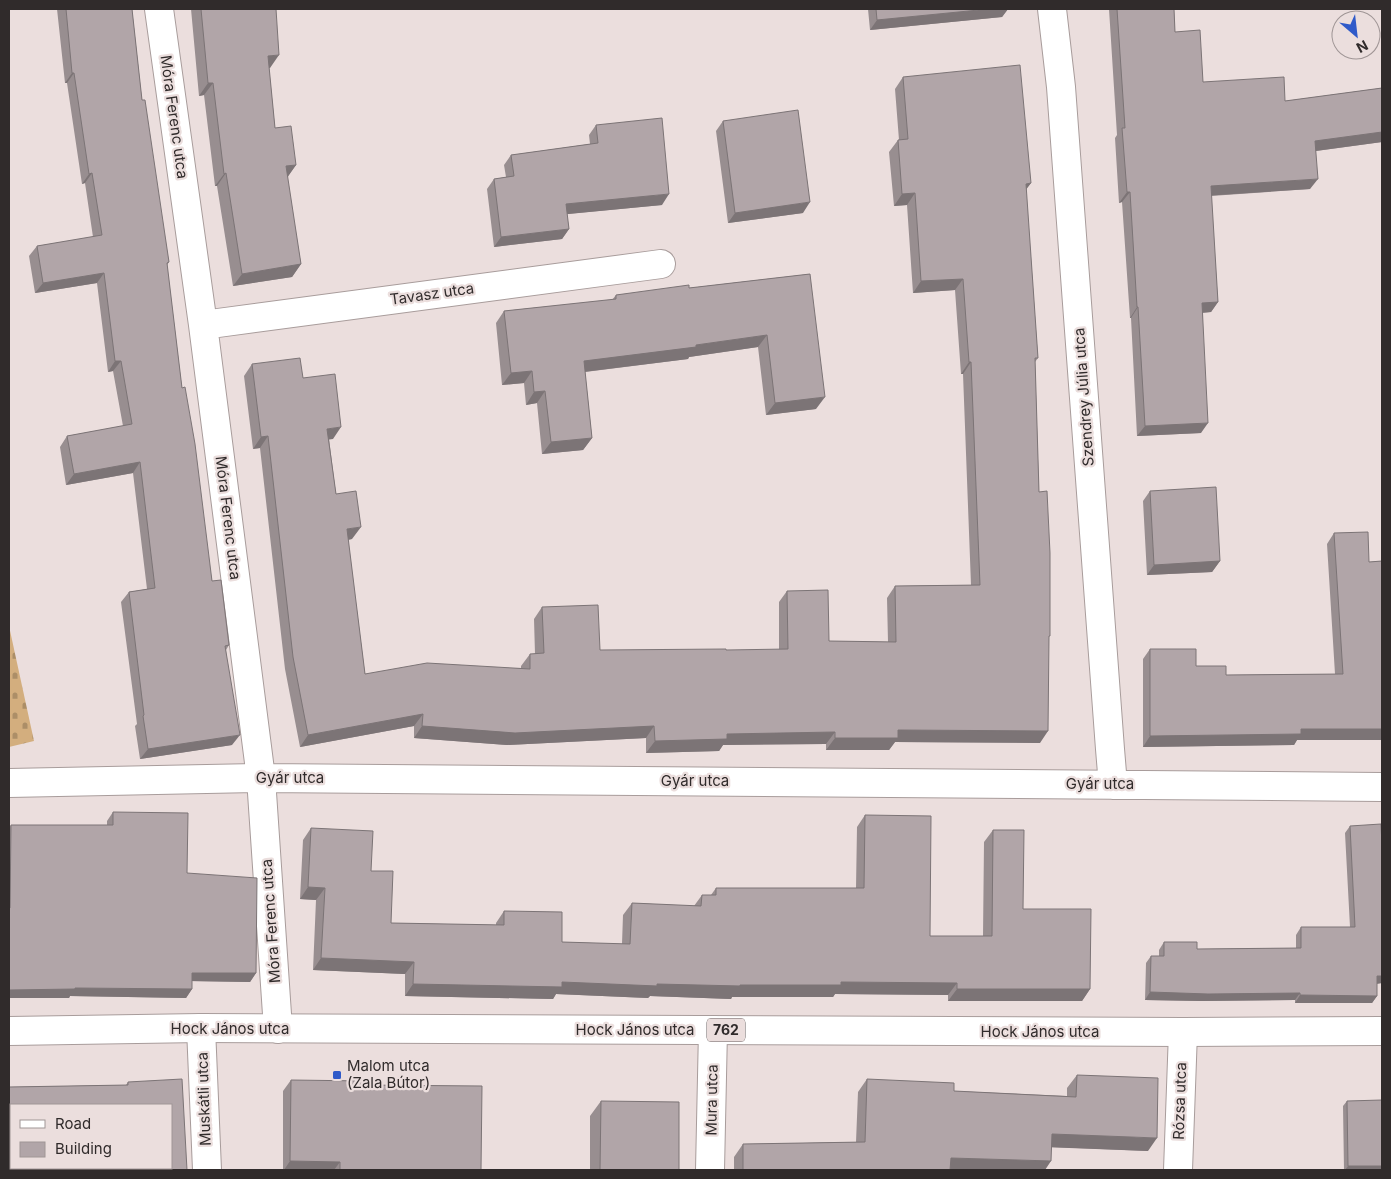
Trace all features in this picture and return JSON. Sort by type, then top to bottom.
[{"type":"street","name":"Móra Ferenc utca","points":[[160,9],[261,778],[278,1029]]},
{"type":"street","name":"Szendrey Júlia utca","points":[[1052,9],[1061,87],[1113,785]]},
{"type":"street","name":"Tavasz utca","points":[[203,325],[661,264]]},
{"type":"street","name":"Gyár utca","points":[[9,783],[261,778],[1382,787]]},
{"type":"street","name":"Hock János utca","points":[[9,1031],[201,1028],[1183,1032],[1382,1031]]},
{"type":"street","name":"Muskátli utca","points":[[201,1028],[207,1170]]},
{"type":"street","name":"Mura utca","points":[[710,1170],[713,1030]]},
{"type":"street","name":"Rózsa utca","points":[[1178,1170],[1183,1032]]},
{"type":"green space","points":[[9,626],[34,741],[9,747]]},
{"type":"building","points":[[66,9],[132,9],[142,100],[145,100],[169,262],[167,263],[182,388],[185,387],[195,444],[212,581],[221,580],[229,645],[225,646],[240,735],[148,749],[129,592],[155,588],[140,462],[74,474],[67,436],[132,424],[121,361],[115,361],[104,273],[43,283],[37,246],[102,235],[92,173],[89,174],[74,73],[72,73]]},
{"type":"building","points":[[201,9],[276,9],[279,55],[268,56],[275,128],[291,126],[296,165],[286,166],[301,264],[242,274],[226,173],[224,174],[213,83],[208,83]]},
{"type":"building","points":[[876,9],[989,9],[877,20]]},
{"type":"building","points":[[1117,9],[1174,9],[1175,32],[1200,30],[1203,82],[1284,77],[1285,101],[1382,88],[1382,132],[1315,141],[1318,179],[1211,186],[1218,302],[1202,303],[1208,423],[1145,426],[1130,192],[1127,192],[1122,128],[1125,128]]},
{"type":"building","points":[[1020,65],[1031,183],[1026,184],[1038,358],[1035,358],[1039,492],[1047,491],[1050,553],[1048,731],[898,730],[898,738],[835,738],[835,732],[727,734],[727,739],[655,741],[654,726],[515,733],[422,726],[423,714],[308,735],[293,657],[268,436],[261,437],[252,364],[300,358],[303,378],[335,374],[341,427],[327,429],[336,494],[356,491],[361,527],[347,529],[365,674],[427,663],[530,669],[530,654],[544,653],[542,607],[598,605],[600,650],[788,649],[787,591],[828,590],[829,641],[896,642],[895,586],[980,585],[971,362],[969,362],[963,279],[921,281],[915,193],[902,194],[898,140],[908,139],[903,77]]},
{"type":"building","points":[[798,110],[810,202],[735,213],[723,121]]},
{"type":"building","points":[[662,118],[669,194],[566,204],[569,229],[501,237],[494,179],[514,176],[511,155],[598,143],[596,125]]},
{"type":"building","points":[[810,274],[825,397],[775,403],[767,335],[696,345],[696,347],[584,361],[592,438],[551,442],[545,391],[534,392],[532,371],[511,373],[504,311],[616,299],[616,295],[689,285],[689,288]]},
{"type":"building","points":[[1216,487],[1220,561],[1154,565],[1150,491]]},
{"type":"building","points":[[1368,532],[1369,562],[1382,561],[1382,729],[1301,729],[1301,734],[1150,736],[1150,649],[1196,649],[1196,666],[1226,666],[1226,675],[1343,674],[1334,533]]},
{"type":"building","points":[[113,812],[188,813],[187,873],[257,878],[256,973],[192,973],[192,989],[75,988],[9,990],[11,825],[113,825]]},
{"type":"building","points":[[865,815],[931,816],[930,936],[992,936],[993,830],[1024,830],[1023,909],[1091,909],[1090,989],[957,989],[957,983],[841,982],[841,985],[740,986],[657,984],[657,986],[562,982],[562,987],[413,984],[414,962],[321,958],[325,888],[308,887],[311,828],[373,831],[371,871],[393,871],[391,923],[504,925],[504,911],[562,912],[562,942],[630,944],[632,903],[701,906],[702,895],[716,895],[716,888],[864,888]]},
{"type":"building","points":[[1381,824],[1382,976],[1377,976],[1377,996],[1300,995],[1300,993],[1208,994],[1150,992],[1151,956],[1164,956],[1164,942],[1197,942],[1197,949],[1301,948],[1301,927],[1355,927],[1350,826]]},
{"type":"building","points":[[1077,1075],[1158,1078],[1157,1138],[1052,1134],[1051,1161],[951,1158],[950,1170],[743,1170],[743,1144],[865,1142],[867,1079],[954,1083],[954,1091],[1076,1097]]},
{"type":"building","points":[[182,1079],[187,1170],[149,1170],[172,1169],[172,1104],[10,1104],[9,1137],[9,1087],[128,1085],[128,1082]]},
{"type":"building","points":[[291,1080],[366,1081],[366,1085],[482,1086],[481,1170],[340,1170],[340,1162],[290,1161]]},
{"type":"building","points":[[1382,1100],[1382,1166],[1348,1166],[1347,1101]]},
{"type":"building","points":[[601,1101],[679,1102],[679,1170],[600,1170]]},
{"type":"place","name":"Malom utca (Zala Bútor)","points":[[337,1075]]}]
